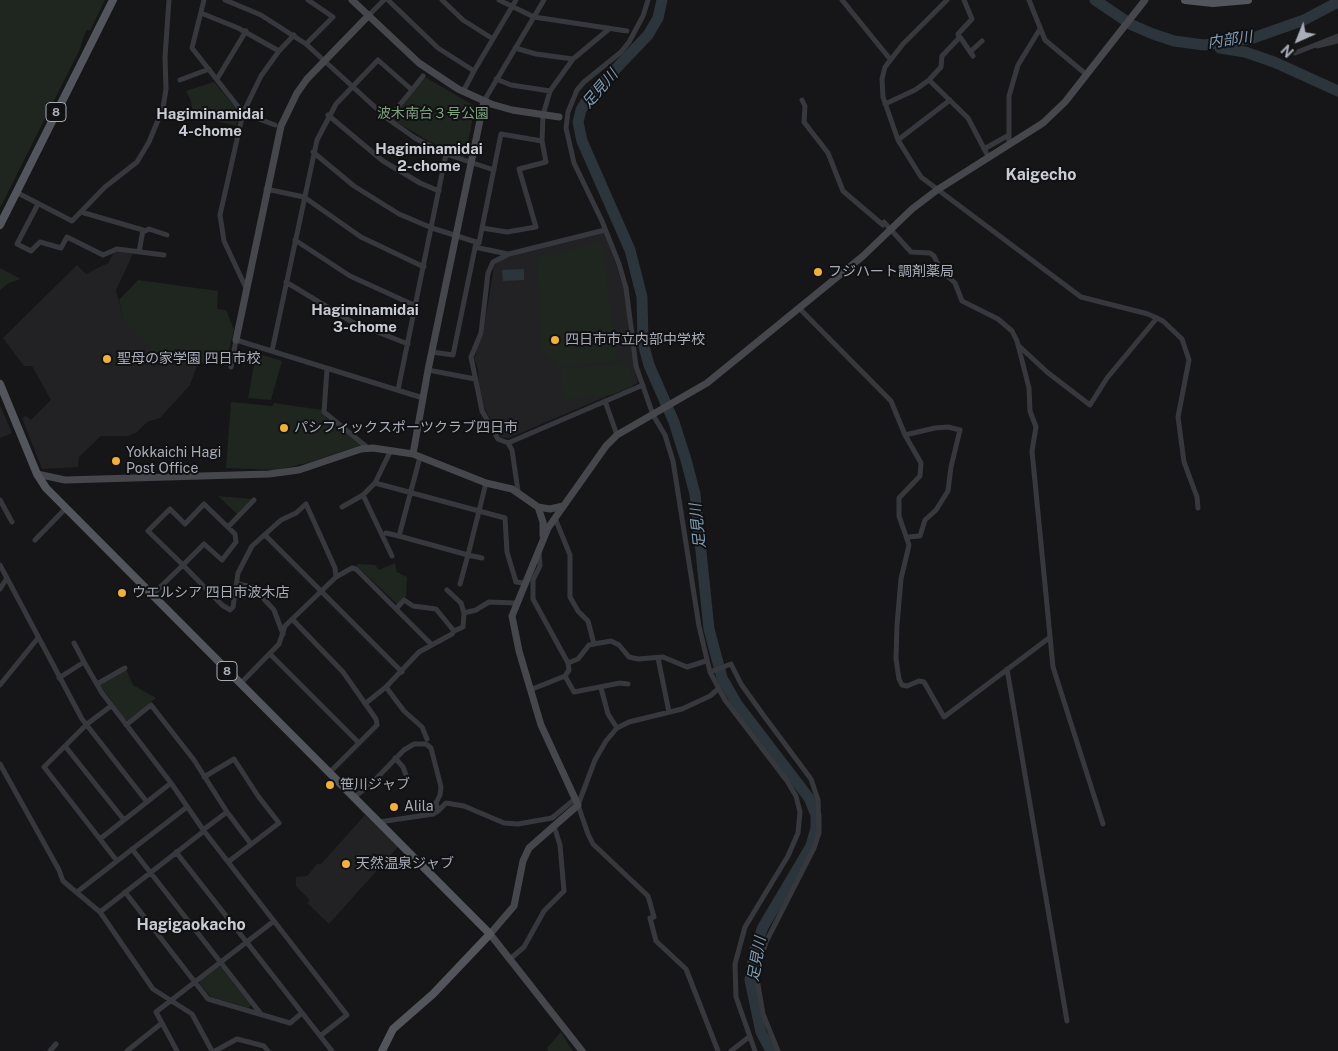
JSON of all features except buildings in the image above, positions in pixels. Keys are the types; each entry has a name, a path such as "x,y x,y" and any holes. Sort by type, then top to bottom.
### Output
{"main road":[{"name":"8","path":"0,225 113,0"},
{"path":"1185,0 1213,3 1248,0"},
{"name":"8","path":"0,384 38,474 46,488 490,934"},
{"path":"382,1051 393,1029 433,994 490,934"}],"street":[{"path":"16,192 72,221 105,187 136,162 157,125 166,89 165,57 169,0"},
{"path":"204,0 192,48 243,113 275,125"},
{"path":"225,0 261,15 294,35 325,59 388,119 415,138 446,154 471,164 494,170"},
{"path":"306,44 333,17 308,0"},
{"path":"352,0 428,70 453,87 484,102 512,110 559,117"},
{"path":"231,367 266,189 284,120 297,94 325,59 384,0"},
{"path":"388,0 438,48 474,71"},
{"path":"442,0 463,20 493,39"},
{"path":"499,0 512,8 534,17 627,31"},
{"path":"465,88 516,0"},
{"path":"399,536 411,492 428,370 484,102 544,0"},
{"path":"648,0 643,16 629,42 621,52 577,90 568,112 566,128 574,163 605,230 626,288 630,335 636,366 654,415 665,435 673,461 706,661 718,688 787,781 796,796 800,812 798,833 788,856 745,927 734,973 736,997 755,1051"},
{"path":"842,0 890,59"},
{"path":"947,0 890,59 882,79 886,104 898,140 917,173 1081,297 1148,314 1157,318 1177,334 1187,350 1188,367 1178,417 1184,462 1197,497 1198,508"},
{"path":"886,104 915,90 929,80 941,67 942,56 959,38 958,34 972,19 964,0"},
{"path":"1029,0 1040,29 1051,46 1089,72"},
{"path":"718,1051 686,969 656,941 650,918 654,917 648,896 593,844 588,834 577,801 541,725 530,690 512,616 516,603 555,518 606,446 617,435 674,404 707,383 863,256 892,228 938,190 1043,123 1089,72 1145,0"},
{"path":"201,13 246,32 279,51"},
{"path":"482,228 507,232 536,227 519,169 546,162 542,141 543,115 550,92 573,59 609,29"},
{"path":"1009,145 1009,96 1018,65 1040,29"},
{"path":"217,79 246,32"},
{"path":"247,289 224,241 220,224 243,113 261,76 279,51 294,35"},
{"path":"1314,47 1338,36"},
{"path":"959,38 972,54 982,41"},
{"path":"1295,53 1338,41"},
{"path":"515,48 536,54 573,59"},
{"path":"272,351 313,152 328,115 352,86 378,60 412,90"},
{"path":"180,80 209,69"},
{"path":"388,119 423,76"},
{"path":"496,80 511,85 550,92"},
{"path":"929,80 968,118 989,158"},
{"path":"802,100 805,106 804,122 828,153 843,191 892,228 911,252 930,253 934,256 941,270 955,284 961,299 998,319 1012,332 1019,346 1029,388 1030,411 1036,428 1032,451 1053,667 1103,824"},
{"path":"898,140 950,100"},
{"path":"328,115 383,161 420,183 439,191"},
{"path":"432,352 453,355 479,243 501,134 542,141"},
{"path":"984,149 1009,135"},
{"path":"313,152 370,198 399,214 478,245 509,254"},
{"path":"398,390 446,154"},
{"path":"266,189 304,197 361,237 424,267"},
{"path":"38,204 17,244 31,252 40,242 61,248 67,237 103,255 117,249 164,255"},
{"path":"81,212 143,232 149,229 167,235"},
{"path":"518,491 512,450 508,443 498,439 482,411 471,356 481,333 488,273 493,262 509,254 605,230"},
{"path":"139,252 143,232"},
{"path":"295,240 350,276 416,306"},
{"path":"286,282 352,322 408,344"},
{"path":"799,308 891,400 905,435 921,463 922,471 920,476 899,498 899,516 908,537 909,545 901,580 897,626 896,660 899,679 902,685 907,686 920,681 924,682 944,717 1050,638"},
{"path":"1019,346 1047,372 1090,404 1107,378 1157,318"},
{"path":"236,340 423,398"},
{"path":"327,368 324,412 368,448"},
{"path":"428,370 475,379"},
{"path":"508,443 643,385"},
{"path":"605,401 617,435"},
{"path":"905,435 935,428 948,427 960,430 950,467 948,491 936,510 925,520 920,536 908,537"},
{"path":"38,474 65,480 282,474 368,448 391,450 417,456 486,483 518,491 538,507 550,509 566,504"},
{"path":"342,507 363,495 375,483 391,450"},
{"path":"375,483 505,518 507,552 516,582 528,580"},
{"path":"460,584 486,483"},
{"path":"363,495 392,556"},
{"path":"0,500 12,522"},
{"path":"228,527 254,500"},
{"path":"152,595 183,565 204,544 222,560 236,542 235,534 204,504 185,524 170,509 148,531 183,565 222,605 230,610 233,606 238,584 238,573 252,546 281,520 296,513 306,504 335,568 336,577"},
{"path":"538,507 543,522 542,543"},
{"path":"35,540 65,509"},
{"path":"555,518 570,554 570,597 578,611 588,621 594,644"},
{"path":"386,533 482,558"},
{"path":"266,535 402,672"},
{"path":"0,565 59,678 87,724 147,802"},
{"path":"240,684 279,644 285,626 336,577 352,568 356,569 431,644"},
{"path":"0,589 7,578"},
{"path":"528,580 534,604 568,663 568,673 565,676 530,690"},
{"path":"238,584 253,587 274,610 283,634"},
{"path":"366,703 402,672 420,652 463,627 464,613 461,604 447,590"},
{"path":"396,609 404,600 413,606 436,609 454,631"},
{"path":"464,613 476,610 489,602 516,603"},
{"path":"292,619 343,672 376,719 377,725 329,773"},
{"path":"0,685 38,638"},
{"path":"568,663 578,659 589,646 611,641 619,645 629,657 638,659 668,658 687,667 706,661"},
{"path":"74,643 111,706 171,783 203,830 347,1015 320,1036"},
{"path":"270,654 359,743"},
{"path":"658,658 669,712"},
{"path":"59,678 84,662"},
{"path":"710,672 730,664 764,716 812,778 818,800 819,833 814,848 766,942 756,973 763,1014 778,1051"},
{"path":"97,684 126,668"},
{"path":"1007,670 1067,1021"},
{"path":"565,676 574,692 620,683 628,684"},
{"path":"386,687 404,711 422,727 427,739"},
{"path":"601,688 608,714 617,728"},
{"path":"582,1051 490,934 514,906 526,853 533,843 554,826 577,801 595,760 606,741 617,728 629,722 696,703 718,688"},
{"path":"126,725 151,705 251,844"},
{"path":"111,706 87,724 44,767 117,861"},
{"path":"354,797 369,786 395,758 414,744 426,744 432,748 441,787 436,803 438,811"},
{"path":"65,746 124,820"},
{"path":"395,758 403,767 406,775"},
{"path":"204,778 234,759 258,796 279,822 228,862"},
{"path":"0,764 59,870 63,881 100,912 153,989 192,1014 213,1051 237,1039 264,1046 268,1051"},
{"path":"100,839 171,783"},
{"path":"379,822 433,814 446,803 464,806 504,823 518,824 552,818 577,801"},
{"path":"77,892 187,807"},
{"path":"100,912 227,812"},
{"path":"510,959 524,947 544,911 564,891 560,845 554,826"},
{"path":"132,849 260,1014"},
{"path":"176,852 332,1051"},
{"path":"125,892 208,999 290,1023 302,1013"},
{"path":"177,1051 156,1012 274,921"},
{"path":"127,1051 162,1024"},
{"path":"731,1051 749,1037"},
{"path":"50,1051 56,1044"}],"shaded area":[{"name":"四日市市立内部中学校","path":"603,232 606,235 625,292 629,335 638,383 509,438 501,437 485,410 479,391 478,369 474,359 475,352 483,335 494,266 498,261 518,253"},
{"name":"聖母の家学園 四日市校","path":"118,251 133,254 116,290 123,318 187,352 198,363 190,385 160,418 147,422 136,433 128,436 101,436 79,457 78,467 42,469 22,418 26,416 31,420 51,400 32,366 24,366 3,338 77,265 86,274 108,263 113,254"},
{"path":"524,269 524,280 503,281 502,270"},
{"path":"0,405 12,433 0,438"},
{"path":"365,815 398,847 329,924 307,903 310,900 296,886 296,877 307,876 317,864 321,864"}],"green space":[{"path":"0,0 105,0 90,31 87,30 80,49 0,208"},
{"name":"波木南台３号公園","path":"425,77 475,108 463,158 444,150 393,120 393,117"},
{"path":"214,82 239,112 240,115 236,126 193,115 191,101 186,91"},
{"path":"596,241 602,247 618,361 560,367 542,351 537,258 567,252"},
{"path":"0,268 21,279 9,283 0,290"},
{"path":"138,280 218,291 217,309 226,310 234,330 225,365 198,363 187,352 157,355 123,318 119,300"},
{"path":"256,353 282,361 271,400 248,398"},
{"path":"628,363 633,386 612,395 563,399 561,369"},
{"name":"パシフィックスポーツクラブ四日市","path":"231,402 272,406 274,403 322,410 326,418 361,445 311,462 277,470 226,468"},
{"path":"218,496 252,499 237,514"},
{"path":"395,563 397,572 407,577 406,597 397,604 357,566 357,564 375,565 379,570"},
{"path":"126,669 133,685 156,698 128,720 125,720 100,685"},
{"path":"218,967 221,967 251,1005 249,1008 211,997 200,984 200,981"},
{"path":"561,1032 573,1051 548,1051 547,1048"}],"waterway":[{"name":"足見川","path":"662,0 658,18 648,35 589,97 581,110 578,122 582,141 630,250 642,297 643,343 649,365 674,422 695,494 709,629 722,678 737,704 809,798 816,815 816,828 811,846 763,927 755,949 750,980 761,1032 771,1051"},
{"name":"内部川","path":"1095,0 1132,25 1153,34 1174,41 1204,45 1253,38 1304,20 1338,2"},
{"path":"1220,48 1245,52 1274,62 1338,91"}],"place":[{"name":"フジハート調剤薬局","path":"818,272"},
{"name":"四日市市立内部中学校","path":"555,340"},
{"name":"聖母の家学園 四日市校","path":"107,359"},
{"name":"パシフィックスポーツクラブ四日市","path":"284,428"},
{"name":"Yokkaichi Hagi Post Office","path":"116,461"},
{"name":"ウエルシア 四日市波木店","path":"122,593"},
{"name":"笹川ジャブ","path":"330,785"},
{"name":"Alila","path":"394,807"},
{"name":"天然温泉ジャブ","path":"346,864"}],"district":[{"name":"Hagiminamidai 4-chome","path":"210,122"},
{"name":"Hagiminamidai 2-chome","path":"429,158"},
{"name":"Kaigecho","path":"1041,175"},
{"name":"Hagiminamidai 3-chome","path":"365,318"},
{"name":"Hagigaokacho","path":"191,925"}]}
